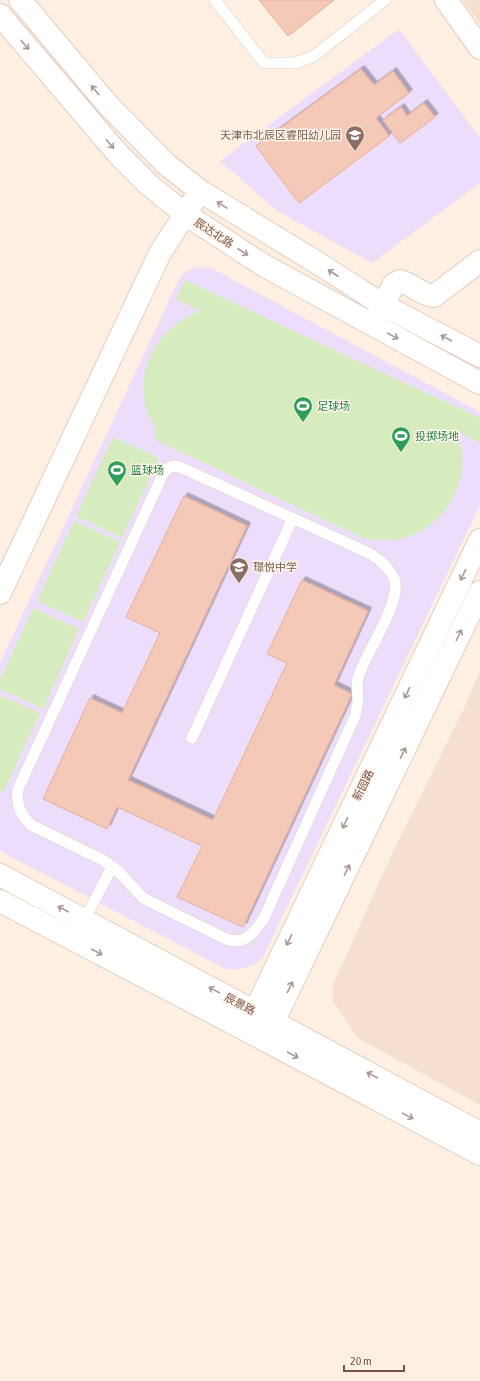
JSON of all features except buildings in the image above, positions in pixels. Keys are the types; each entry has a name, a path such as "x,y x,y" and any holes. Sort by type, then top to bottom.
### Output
{"street":[{"path":"20,0 109,106 166,164 200,191 383,305 480,356"},
{"path":"446,0 480,48"},
{"name":"辰达北路","path":"0,16 118,154 149,185 185,214 263,265 480,383"},
{"path":"0,593 160,253 200,191"},
{"path":"373,325 394,284 400,281 405,282 428,295 434,296 480,261"},
{"name":"新园路","path":"260,1026 480,540"},
{"name":"新园路","path":"260,1026 480,592"},
{"name":"辰景路","path":"0,875 84,920 260,1026 480,1154"},
{"name":"辰景路","path":"0,901 74,940 260,1026 480,1133"}],"lane":[{"path":"215,0 264,63 295,63 314,56 385,0"},
{"path":"174,466 180,467 294,518 371,554 382,561 389,569 394,579 395,591 392,605 358,678 358,703 356,714 263,920 255,930 247,937 238,941 226,939 143,898 112,866 82,849 31,825 24,817 20,809 17,798 18,788 164,472 168,468 174,466"},
{"path":"192,738 294,518"},
{"path":"74,940 112,866"}],"shaded area":[{"path":"462,0 480,0 480,24"},
{"name":"天津市北辰区睿阳幼儿园","path":"399,29 480,138 480,183 372,263 277,211 220,161"},
{"name":"璟悦中学","path":"200,267 211,268 480,412 480,505 263,957 255,964 241,969 226,969 0,851 0,663 177,283 184,273"},
{"path":"480,671 480,1105 358,1038 333,1001 333,985 393,852 466,704"}],"green space":[{"path":"185,280 480,418 480,443 455,430 461,448 462,464 460,479 456,493 439,517 415,534 400,539 382,540 363,538 155,440 156,430 149,416 145,403 145,373 149,359 155,347 164,336 174,326 200,311 176,299"},
{"name":"篮球场","path":"113,437 159,458 122,538 76,516"},
{"path":"74,521 120,542 83,622 37,601"},
{"path":"33,608 79,629 43,709 0,689 0,680"},
{"path":"0,695 40,713 3,793 0,791"}],"place":[{"name":"天津市北辰区睿阳幼儿园","path":"355,152"},
{"name":"足球场","path":"303,423"},
{"name":"投掷场地","path":"401,453"},
{"name":"篮球场","path":"117,487"},
{"name":"璟悦中学","path":"239,584"}]}
